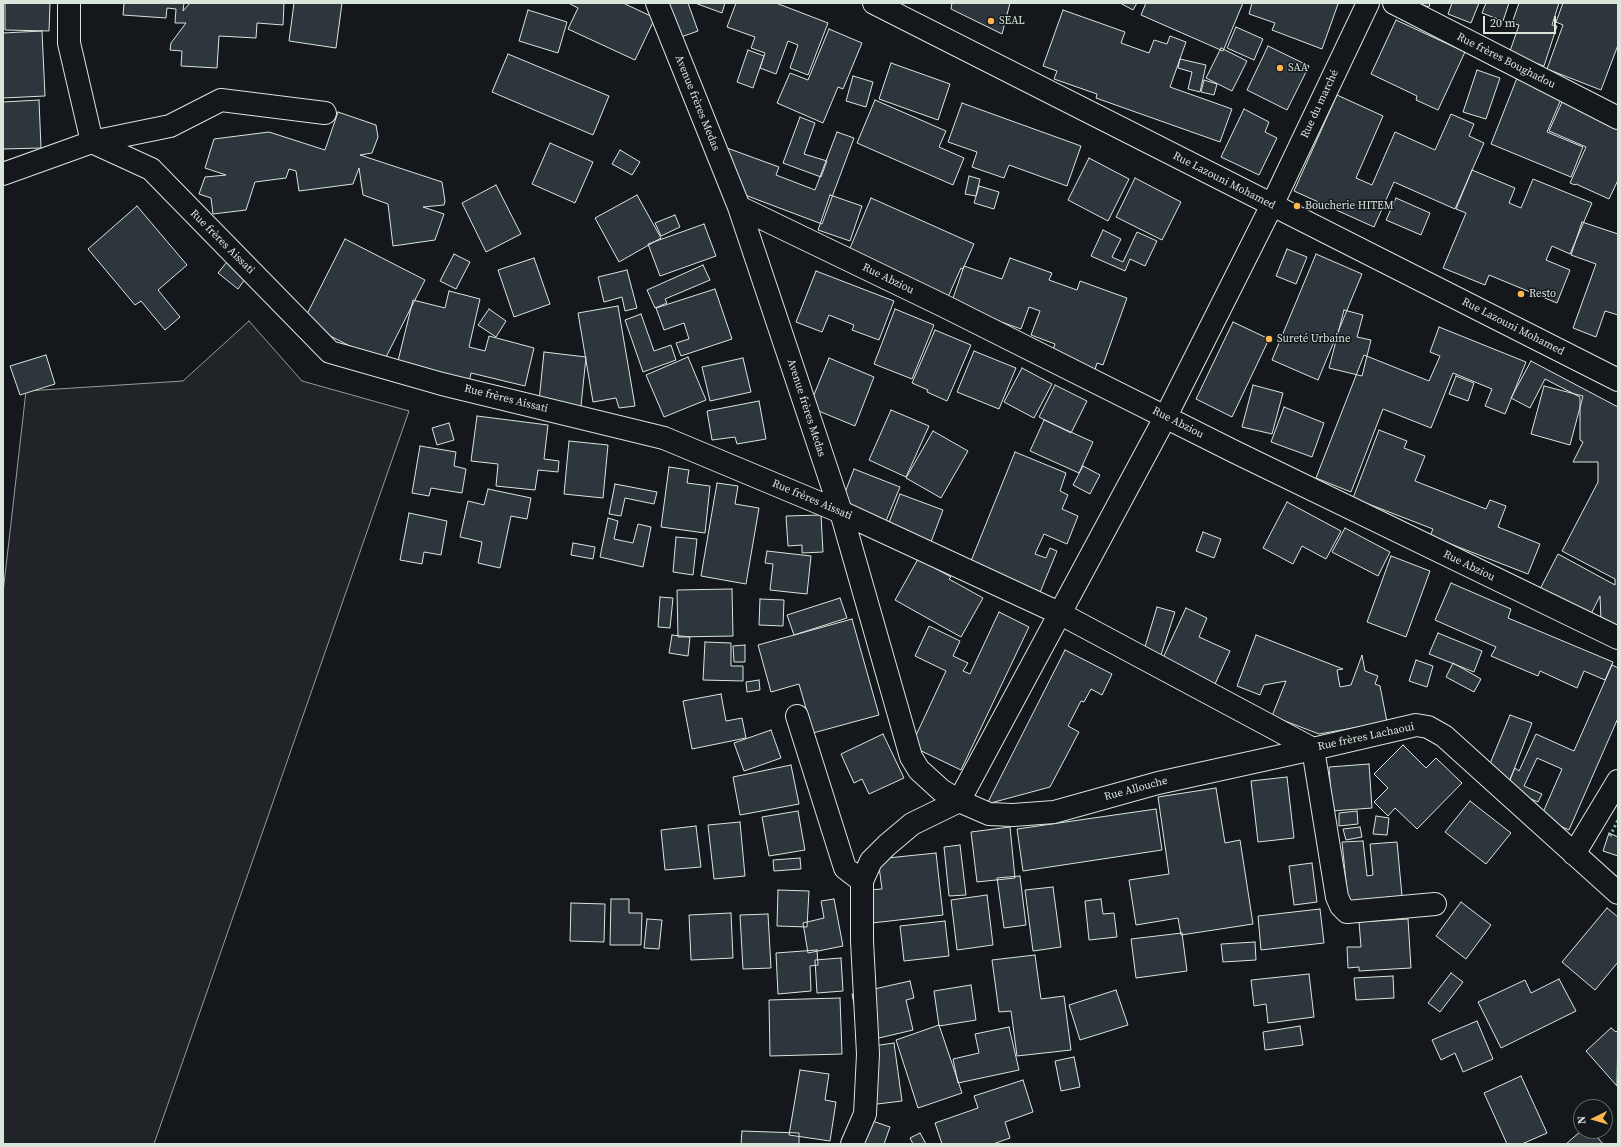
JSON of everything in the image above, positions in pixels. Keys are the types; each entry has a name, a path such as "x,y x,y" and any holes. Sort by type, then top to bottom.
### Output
{"street":[{"path":"69,3 69,43 92,142"},
{"name":"Avenue frères Medas","path":"658,3 739,207 841,512 911,757 919,770 930,781 941,790 960,801"},
{"name":"Rue Lazouni Mohamed","path":"874,3 1618,380"},
{"name":"Rue du marché","path":"960,801 1166,416 1272,205 1368,3"},
{"name":"Rue frères Boughadou","path":"1394,3 1618,118"},
{"path":"3,174 92,142 170,126 221,100 325,113"},
{"name":"Rue frères Aissati","path":"92,142 150,169 330,352 442,384 664,438 841,512 1061,614"},
{"name":"Rue Abziou","path":"739,207 949,308 1235,452 1618,638"},
{"name":"Rue frères Lachaoui","path":"1061,614 1313,749 1416,725 1428,727 1444,736 1618,893"},
{"path":"796,716 845,868 862,881"},
{"path":"1313,749 1337,897 1341,906 1347,912 1435,904"},
{"name":"Rue Allouche","path":"960,801 989,814 1013,816 1054,812 1158,783 1313,749"},
{"path":"1574,854 1618,781"},
{"path":"852,1144 865,1114 868,1054 862,941 862,881 871,861 912,824 960,801"}],"shaded area":[{"path":"249,321 302,381 409,411 154,1144 3,1144 3,593 26,391 183,381"}],"building":[{"path":"5,3 50,3 49,31 5,30"},
{"path":"124,3 184,3 183,11 190,3 284,3 283,25 257,23 256,38 219,36 217,68 181,66 182,51 170,50 171,43 186,23 175,23 176,9 167,8 166,18 123,15"},
{"path":"294,3 342,3 336,48 289,41"},
{"path":"623,3 655,18 635,60 568,29 578,8 570,4"},
{"path":"666,3 688,3 698,31 678,38"},
{"path":"695,3 725,3 722,13"},
{"path":"736,3 776,3 828,23 808,75 790,68 798,45 788,41 776,74 760,68 765,53 751,48 755,37 727,27"},
{"name":"SEAL","path":"952,3 1010,3 1002,34 951,9"},
{"path":"1120,3 1137,3 1133,10"},
{"path":"1146,3 1243,3 1223,51 1141,15"},
{"path":"1252,3 1338,4 1322,49 1272,30 1275,23 1249,14"},
{"path":"1417,3 1430,3 1429,7"},
{"path":"1452,3 1479,3 1471,23 1448,14"},
{"path":"1486,3 1509,3 1503,21 1482,13"},
{"path":"1519,3 1559,3 1552,25 1557,26 1544,66 1509,54 1519,25 1512,23"},
{"path":"1563,3 1618,3 1618,45 1601,90 1547,69 1563,25 1556,22"},
{"path":"528,10 567,22 558,53 519,41"},
{"path":"1063,10 1125,32 1121,43 1149,53 1154,40 1167,44 1170,36 1186,42 1170,87 1232,109 1220,142 1096,98 1097,94 1054,79 1057,71 1043,66"},
{"path":"1396,20 1465,52 1438,110 1416,100 1417,96 1371,74"},
{"path":"1236,27 1263,39 1254,60 1227,48"},
{"path":"829,29 862,43 843,89 838,87 823,123 777,103 790,73 808,80"},
{"path":"42,31 45,96 3,98 3,33"},
{"path":"1268,46 1309,66 1287,110 1247,90"},
{"path":"1221,48 1247,61 1232,91 1206,78"},
{"path":"748,50 764,56 753,88 737,82"},
{"path":"508,54 609,96 593,135 492,92"},
{"path":"1180,59 1206,65 1200,92 1188,89 1192,72 1178,68"},
{"path":"891,63 950,84 938,120 879,99"},
{"path":"1477,70 1500,78 1486,119 1463,112"},
{"path":"853,76 873,82 866,107 846,101"},
{"path":"1517,78 1562,97 1547,132 1583,147 1571,177 1491,144"},
{"path":"1204,80 1217,84 1214,95 1201,92"},
{"path":"1337,95 1383,116 1356,178 1372,185 1395,132 1435,150 1451,114 1474,124 1469,136 1484,143 1455,209 1394,182 1374,227 1294,191"},
{"path":"39,100 41,148 3,149 3,102"},
{"path":"875,100 946,131 939,147 964,158 953,185 857,143"},
{"path":"1563,100 1618,125 1618,180 1609,199 1576,184 1570,183 1586,147 1549,131"},
{"path":"962,103 1081,146 1067,186 1009,165 1004,178 972,167 977,152 948,142"},
{"path":"1244,109 1269,122 1265,132 1277,138 1259,175 1221,157"},
{"path":"338,112 376,125 378,137 372,153 360,155 442,182 445,201 444,205 423,207 444,214 435,240 393,246 388,204 363,195 359,168 353,184 299,191 296,171 289,169 286,178 255,182 246,210 213,214 211,198 199,194 205,177 226,175 205,168 214,139 269,132 325,150"},
{"path":"800,117 815,123 804,154 827,161 821,177 783,163"},
{"path":"837,132 854,138 822,224 729,189 727,148 779,167 776,175 815,190"},
{"path":"550,143 593,162 575,203 532,184"},
{"path":"620,150 640,162 632,175 612,164"},
{"path":"1089,158 1129,179 1108,221 1068,200"},
{"path":"1472,170 1515,188 1509,203 1521,208 1533,179 1592,203 1570,254 1552,246 1546,260 1570,270 1557,303 1489,275 1485,285 1443,268 1466,213 1456,209"},
{"path":"969,176 980,179 976,196 965,194"},
{"path":"1135,178 1181,202 1162,240 1116,217"},
{"path":"496,185 521,234 486,252 462,203"},
{"path":"979,186 999,192 994,209 974,203"},
{"path":"637,195 661,238 619,262 595,218"},
{"path":"830,195 862,206 850,241 818,230"},
{"path":"871,198 974,244 948,297 848,253"},
{"path":"1396,198 1430,213 1421,235 1386,220"},
{"path":"137,206 187,265 158,290 180,317 165,330 141,301 135,305 88,249"},
{"path":"675,215 680,227 661,236 655,223"},
{"path":"1582,222 1618,234 1618,315 1605,311 1596,337 1573,328 1596,264 1571,255"},
{"path":"704,224 716,256 660,276 648,244"},
{"path":"1103,230 1121,239 1112,257 1123,262 1137,232 1157,241 1145,266 1130,259 1125,271 1091,256"},
{"path":"345,239 425,280 383,363 303,322"},
{"path":"1287,249 1307,257 1296,284 1276,276"},
{"path":"454,254 470,262 456,289 440,281"},
{"path":"1316,254 1362,274 1318,380 1272,360"},
{"path":"231,257 250,272 238,289 218,273"},
{"path":"534,258 550,304 514,317 498,270"},
{"path":"1010,258 1052,273 1049,280 1077,290 1080,281 1127,298 1103,365 1097,363 1093,376 1049,360 1055,344 1031,335 1040,311 1029,307 1021,329 951,304 964,266 1002,279"},
{"path":"703,265 710,280 665,299 667,303 655,308 647,290"},
{"path":"627,270 637,308 625,311 622,297 604,302 598,277"},
{"path":"816,271 894,301 879,340 852,330 854,325 829,315 822,332 796,322"},
{"path":"715,289 732,339 681,356 676,343 689,339 684,323 664,330 656,308"},
{"path":"449,291 480,299 469,347 485,351 489,336 534,348 525,386 471,373 469,383 397,365 413,300 445,308"},
{"path":"618,306 635,406 619,408 616,398 593,402 578,313"},
{"path":"489,309 506,321 496,337 478,325"},
{"path":"895,309 934,325 912,379 874,364"},
{"path":"1344,310 1363,315 1357,337 1371,340 1362,376 1329,368"},
{"path":"641,314 654,351 671,345 676,360 643,372 625,320"},
{"path":"1233,322 1269,339 1232,417 1196,399"},
{"path":"1439,327 1526,362 1505,414 1485,406 1492,389 1453,373 1431,428 1383,409 1351,492 1316,478 1364,355 1429,381 1440,356 1430,352"},
{"path":"935,330 971,345 947,401 912,383"},
{"path":"974,351 1016,368 999,409 957,392"},
{"path":"544,352 586,357 581,406 539,401"},
{"path":"46,355 55,384 20,395 10,366"},
{"path":"688,357 706,400 664,417 646,375"},
{"path":"743,358 751,392 710,401 702,367"},
{"path":"829,358 874,377 855,426 809,407"},
{"path":"1531,361 1618,407 1618,630 1601,620 1600,596 1589,618 1539,591 1558,554 1615,585 1615,579 1562,551 1598,482 1598,462 1573,462 1583,442 1580,440 1580,397 1545,379 1530,408 1511,398"},
{"path":"1022,368 1052,384 1034,418 1004,402"},
{"path":"1456,376 1474,383 1468,401 1449,394"},
{"path":"1055,385 1087,401 1071,433 1039,417"},
{"path":"1253,385 1283,393 1272,434 1242,427"},
{"path":"1544,386 1583,396 1570,445 1531,434"},
{"path":"759,401 766,439 737,444 735,437 712,440 707,411"},
{"path":"1284,407 1324,423 1312,457 1271,442"},
{"path":"891,410 929,426 906,477 869,460"},
{"path":"477,416 548,425 544,459 559,461 558,472 538,470 535,490 496,486 498,464 471,461"},
{"path":"1044,420 1093,442 1079,473 1030,451"},
{"path":"449,423 454,440 437,445 432,428"},
{"path":"1379,430 1407,441 1404,448 1425,456 1415,481 1486,509 1490,500 1506,506 1498,527 1540,544 1528,574 1430,536 1433,529 1353,498"},
{"path":"933,431 968,451 941,498 906,478"},
{"path":"569,441 608,445 603,498 564,494"},
{"path":"420,446 456,452 454,466 466,469 462,493 431,488 429,496 412,493"},
{"path":"1015,452 1066,473 1060,491 1068,495 1062,509 1078,516 1067,544 1044,534 1035,554 1046,558 1050,548 1057,551 1039,595 969,566"},
{"path":"1083,466 1100,475 1090,494 1073,485"},
{"path":"669,467 689,470 687,483 710,486 705,533 661,527"},
{"path":"854,469 900,487 886,521 841,503"},
{"path":"717,483 738,486 735,504 759,508 746,584 701,576"},
{"path":"615,484 657,492 654,504 625,498 621,516 609,514"},
{"path":"488,489 531,498 527,519 511,516 500,568 478,563 482,542 460,537 468,501 484,505"},
{"path":"900,494 943,510 931,542 888,525"},
{"path":"1287,502 1341,531 1326,559 1302,546 1293,564 1263,548"},
{"path":"409,513 447,521 441,555 424,552 422,564 400,560"},
{"path":"821,515 823,552 802,553 802,545 788,546 786,516"},
{"path":"608,518 618,521 614,539 633,543 638,524 651,527 643,567 600,557"},
{"path":"1345,528 1390,552 1378,576 1332,552"},
{"path":"1203,532 1221,539 1214,558 1196,551"},
{"path":"676,537 697,539 693,575 673,572"},
{"path":"573,543 595,547 593,559 571,555"},
{"path":"767,551 811,556 807,594 770,590 773,564 765,563"},
{"path":"1391,556 1430,571 1406,637 1367,622"},
{"path":"918,559 951,577 949,579 983,598 961,637 895,600"},
{"path":"1451,583 1511,609 1508,618 1613,662 1605,680 1584,671 1577,688 1540,671 1538,676 1491,656 1496,647 1435,620"},
{"path":"732,589 733,636 678,637 677,590"},
{"path":"660,597 673,598 670,628 658,627"},
{"path":"840,598 847,618 794,635 787,615"},
{"path":"760,599 784,600 783,626 759,625"},
{"path":"1157,607 1175,612 1161,655 1144,650"},
{"path":"1186,608 1207,618 1199,637 1230,651 1215,684 1162,660"},
{"path":"999,612 1029,627 961,770 911,746 946,671 915,656 929,626 960,641 953,656 968,663 963,671 970,674"},
{"path":"852,619 879,715 813,733 799,684 771,692 758,645"},
{"path":"1438,633 1482,651 1474,672 1429,654"},
{"path":"672,635 690,637 688,656 669,653"},
{"path":"1256,635 1343,669 1337,670 1340,687 1351,685 1362,655 1365,671 1378,676 1375,684 1380,686 1387,722 1319,734 1272,716 1286,681 1264,685 1260,695 1237,686"},
{"path":"705,642 731,643 731,666 743,666 743,681 703,680"},
{"path":"745,645 745,662 734,662 733,646"},
{"path":"1065,650 1112,674 1102,695 1091,689 1084,702 1081,701 1068,726 1079,732 1050,787 987,804"},
{"path":"1416,660 1433,666 1427,687 1409,681"},
{"path":"1453,663 1481,679 1474,692 1446,677"},
{"path":"1612,665 1618,668 1618,718 1569,830 1541,817 1562,769 1537,758 1524,786 1542,794 1538,802 1506,788 1515,768 1519,771 1536,734 1574,751"},
{"path":"759,680 760,690 747,692 746,682"},
{"path":"721,694 726,721 742,718 746,738 692,749 683,701"},
{"path":"1510,715 1532,723 1510,780 1487,771"},
{"path":"771,730 781,758 744,771 734,743"},
{"path":"883,734 904,778 869,794 862,779 854,783 841,754"},
{"path":"1403,745 1426,768 1436,758 1462,783 1417,829 1395,808 1388,816 1374,802 1388,788 1374,774"},
{"path":"1369,764 1372,808 1332,811 1329,767"},
{"path":"791,765 799,804 740,815 733,777"},
{"path":"1287,777 1294,838 1258,842 1251,781"},
{"path":"1216,788 1225,843 1240,840 1253,924 1181,935 1178,918 1136,925 1129,880 1169,874 1158,797"},
{"path":"1470,801 1511,833 1486,864 1445,832"},
{"path":"1156,809 1162,850 1023,871 1017,829"},
{"path":"798,811 805,850 769,856 762,817"},
{"path":"1357,811 1358,824 1339,826 1339,813"},
{"path":"1376,816 1389,818 1387,835 1373,834"},
{"path":"740,822 745,876 714,879 708,825"},
{"path":"696,826 701,867 665,870 661,830"},
{"path":"1010,827 1015,878 977,882 971,832"},
{"path":"1360,827 1362,837 1346,840 1343,829"},
{"path":"1609,833 1618,837 1618,856 1603,851"},
{"path":"1363,841 1367,876 1373,875 1370,844 1397,842 1402,896 1348,901 1342,842"},
{"path":"960,845 966,895 949,896 944,847"},
{"path":"936,853 943,915 872,923 868,890 882,889 878,859"},
{"path":"800,858 801,869 774,871 773,860"},
{"path":"1312,863 1317,902 1294,905 1289,866"},
{"path":"1020,876 1026,925 1004,928 997,878"},
{"path":"1053,887 1061,947 1033,951 1025,890"},
{"path":"778,890 809,891 807,927 777,926"},
{"path":"987,895 993,945 957,950 951,900"},
{"path":"611,899 629,899 629,913 642,913 641,945 610,945"},
{"path":"834,899 843,946 808,953 803,923 824,918 821,901"},
{"path":"1101,899 1103,914 1114,913 1117,937 1089,940 1085,901"},
{"path":"1461,902 1491,925 1466,959 1436,936"},
{"path":"571,903 605,904 604,942 570,941"},
{"path":"1607,908 1618,917 1618,962 1595,990 1562,962"},
{"path":"1320,909 1324,943 1261,950 1258,916"},
{"path":"731,913 733,958 691,960 689,915"},
{"path":"768,914 771,968 743,969 740,915"},
{"path":"647,919 662,920 659,949 644,948"},
{"path":"1408,919 1411,968 1359,971 1359,967 1348,968 1347,947 1361,947 1359,922"},
{"path":"945,921 949,956 904,961 900,926"},
{"path":"1182,933 1187,971 1136,978 1131,939"},
{"path":"1255,942 1256,960 1223,962 1221,944"},
{"path":"817,950 818,965 810,966 811,991 778,994 776,953"},
{"path":"1035,955 1041,999 1064,996 1071,1050 1017,1056 1011,1011 999,1012 992,960"},
{"path":"841,958 843,991 817,993 815,960"},
{"path":"1451,973 1463,982 1440,1012 1428,1003"},
{"path":"1309,974 1314,1017 1268,1023 1266,1004 1254,1006 1251,980"},
{"path":"1393,976 1394,998 1356,1000 1354,978"},
{"path":"1559,979 1576,1011 1501,1048 1478,1002 1525,980 1531,993"},
{"path":"910,981 914,998 906,1000 913,1030 862,1042 852,994"},
{"path":"971,985 976,1020 939,1026 934,991"},
{"path":"1116,990 1128,1025 1080,1040 1069,1005"},
{"path":"840,998 842,1054 770,1056 769,1000"},
{"path":"1477,1021 1493,1059 1463,1072 1455,1053 1441,1060 1432,1040"},
{"path":"939,1025 962,1093 918,1108 896,1040"},
{"path":"1300,1026 1303,1045 1265,1050 1263,1032"},
{"path":"1009,1027 1019,1070 958,1083 953,1059 979,1053 975,1034"},
{"path":"1611,1028 1616,1032 1618,1030 1617,1086 1586,1051"},
{"path":"894,1043 902,1101 861,1106 866,1047"},
{"path":"1074,1057 1080,1087 1061,1091 1055,1061"},
{"path":"800,1070 829,1074 825,1100 836,1102 830,1141 789,1135"},
{"path":"1521,1076 1547,1133 1522,1144 1507,1144 1484,1093"},
{"path":"1023,1080 1033,1112 1005,1122 1010,1138 993,1144 942,1144 935,1123 978,1108 974,1096"},
{"path":"855,1115 890,1127 884,1144 844,1144"},
{"path":"742,1131 799,1133 799,1144 741,1144"},
{"path":"920,1133 926,1144 913,1144 910,1138"},
{"path":"1573,1138 1599,1139 1603,1144 1566,1144"}],"hedge":[{"path":"1610,836 1618,820"}],"place":[{"name":"SEAL","path":"991,21"},
{"name":"SAA","path":"1280,68"},
{"name":"Boucherie HITEM","path":"1297,206"},
{"name":"Resto","path":"1521,294"},
{"name":"Sureté Urbaine","path":"1269,339"}]}
